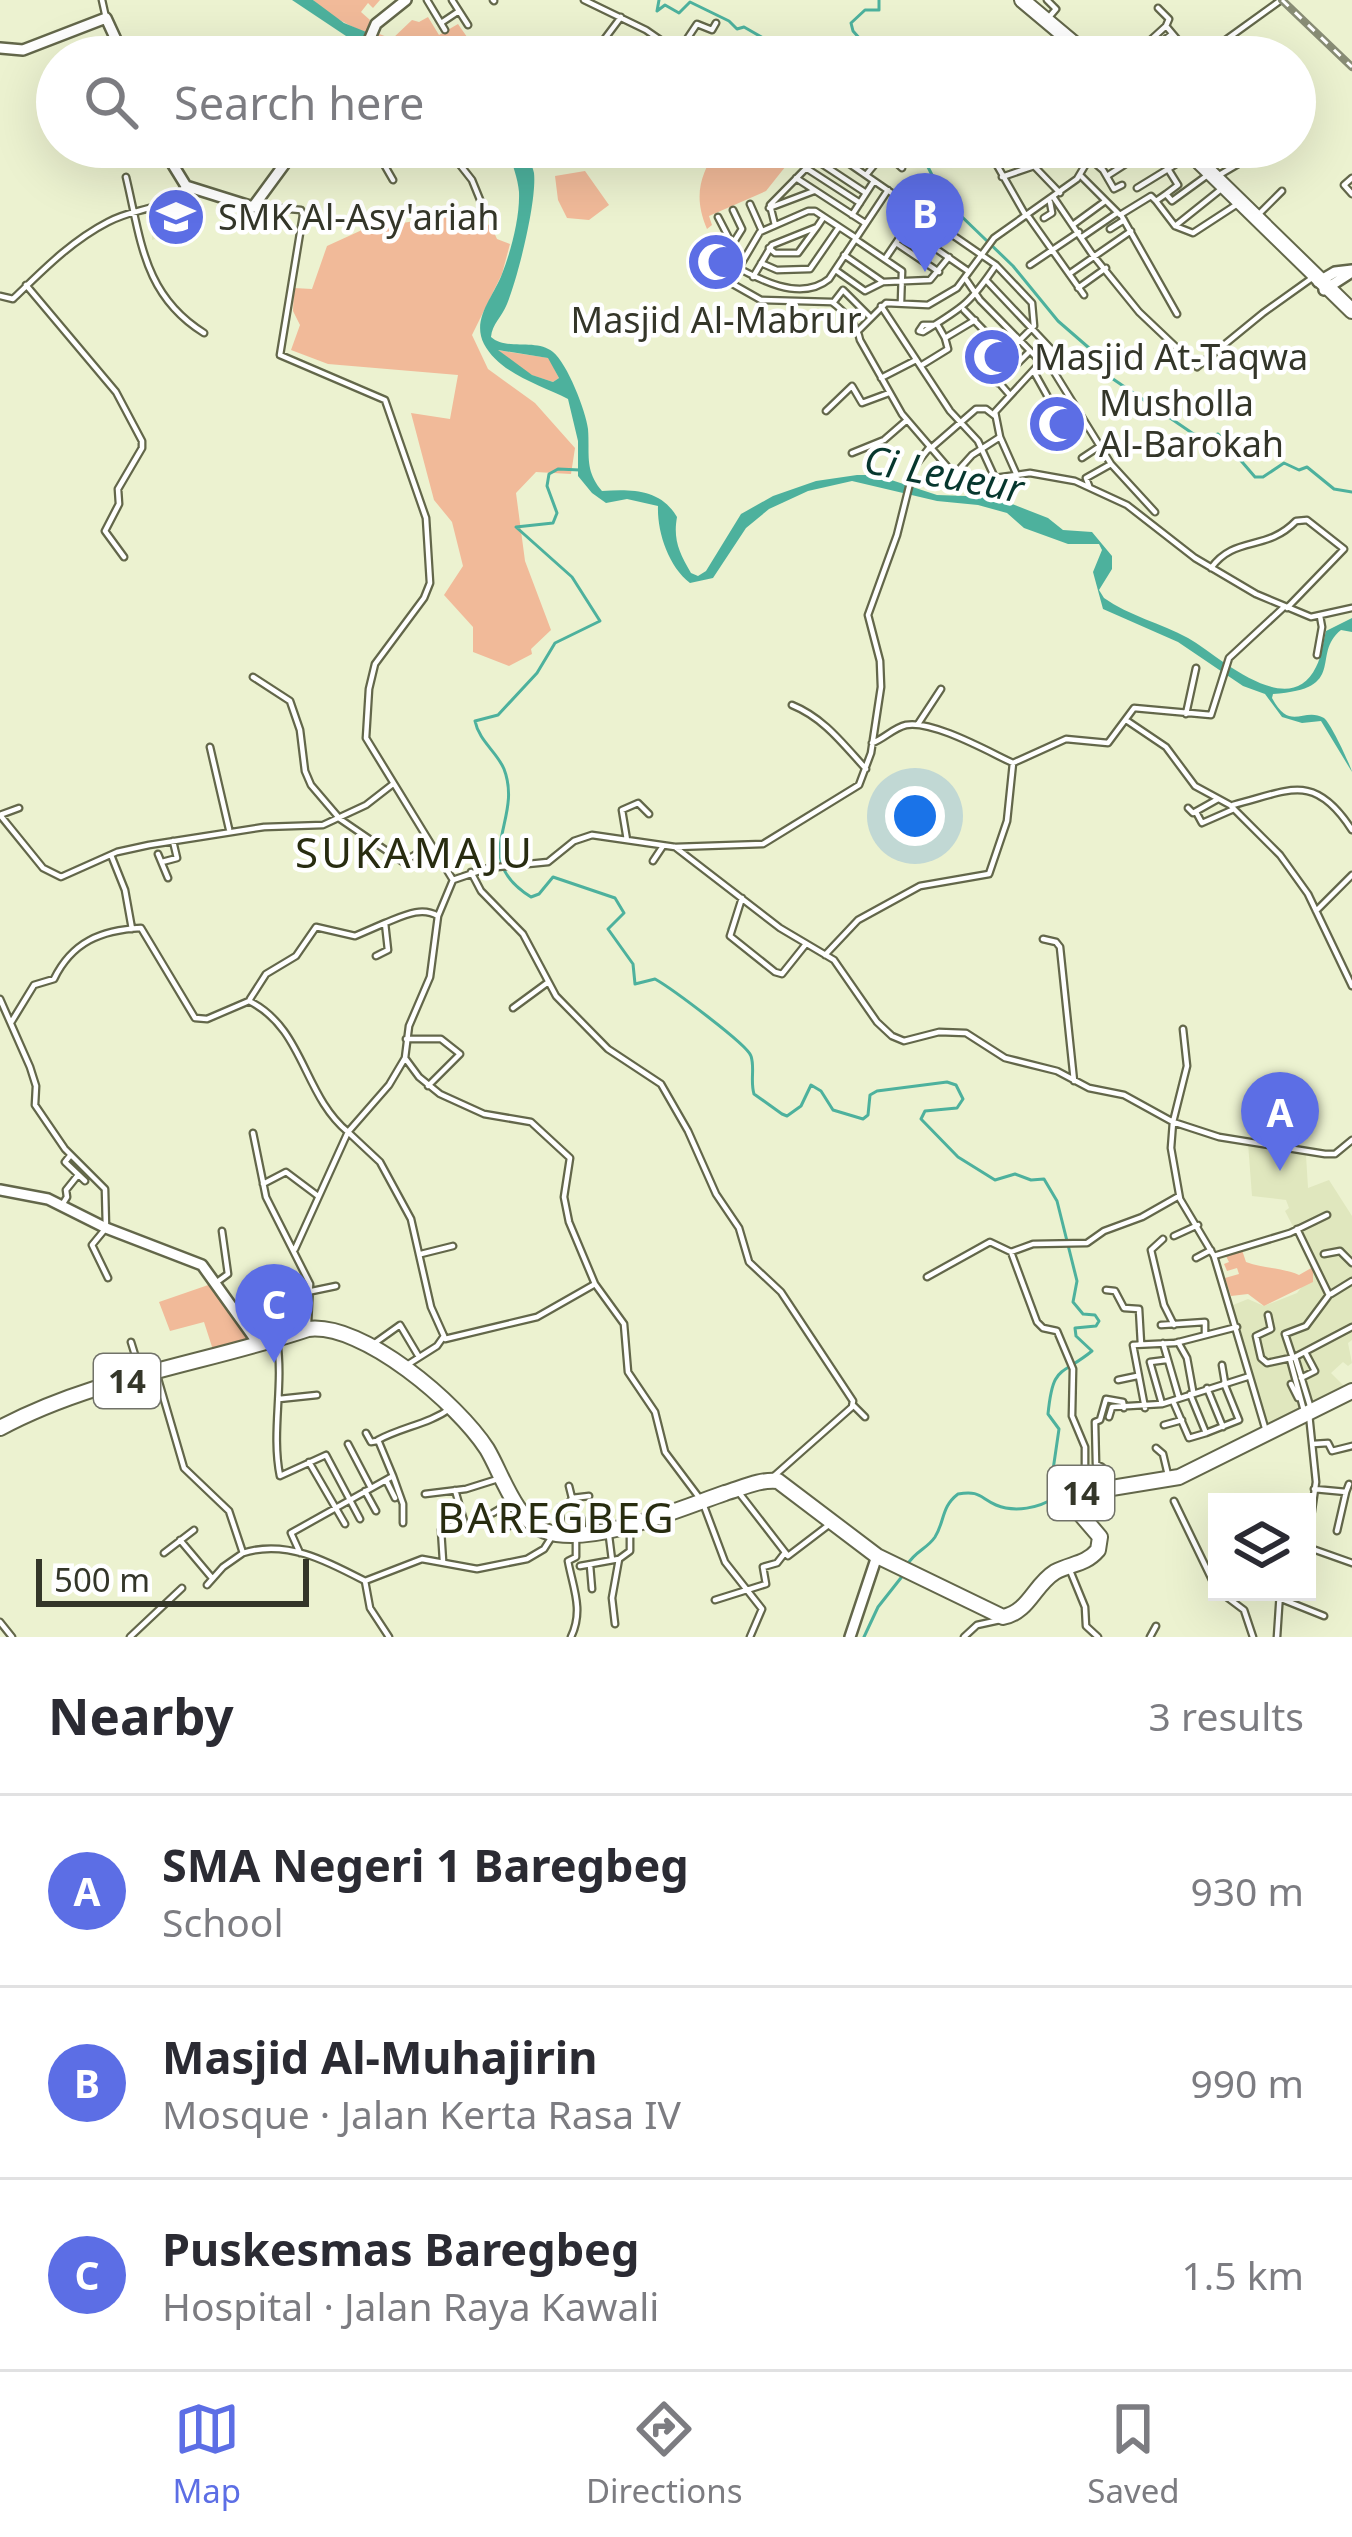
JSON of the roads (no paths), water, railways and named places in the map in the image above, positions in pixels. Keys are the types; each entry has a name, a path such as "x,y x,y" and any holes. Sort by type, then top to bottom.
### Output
{"highway":[{"path":"1039,6 1058,36"},
{"path":"1204,168 1297,260 1330,278 1348,309"},
{"path":"308,1329 330,1328 370,1346 451,1408 485,1447 534,1525 608,1530 769,1480 785,1484 877,1556 998,1616 1016,1613"},
{"name":"14","path":"0,1428 34,1411 149,1374 308,1329"},
{"name":"14","path":"1016,1613 1054,1574 1086,1562 1101,1544 1076,1509 1076,1498 1085,1491 1169,1481 1352,1391"}],"street":[{"path":"102,0 114,36"},
{"path":"371,36 405,0"},
{"path":"428,0 443,27 459,11"},
{"path":"452,0 468,26"},
{"path":"584,0 649,36"},
{"path":"1265,0 1270,8"},
{"path":"1231,36 1279,1"},
{"path":"1155,36 1168,19 1158,8"},
{"path":"59,36 106,18"},
{"path":"605,36 619,20"},
{"path":"692,36 698,24 712,30 716,22"},
{"path":"1166,26 1170,36"},
{"path":"0,48 23,50 36,45"},
{"path":"175,168 186,186 253,207 301,210 280,355 373,392 388,403 426,518 431,553 428,591 380,654 369,689 367,742 453,880"},
{"path":"253,207 282,168"},
{"path":"386,168 393,180"},
{"path":"463,168 483,207"},
{"path":"769,208 805,168"},
{"path":"808,168 860,203"},
{"path":"828,168 866,193"},
{"path":"856,168 997,265 1032,303 1036,322 988,371 1009,394"},
{"path":"866,175 871,168"},
{"path":"998,168 1081,292 1106,268"},
{"path":"1002,178 1029,168"},
{"path":"1035,168 1139,312 1197,368 1330,278"},
{"path":"1083,168 1055,198 1008,224 958,288 928,305 881,305 869,316 860,340 889,393 953,476 967,481 1016,473 1055,476 1089,486 1144,517 1211,568 1286,607 1308,616 1352,608"},
{"path":"1099,168 1114,189 1121,185"},
{"path":"1107,176 1119,168"},
{"path":"1166,194 1172,201 1232,168"},
{"path":"1148,197 1139,187 1168,169 1178,185 1156,201"},
{"path":"1080,175 1120,216 1177,314"},
{"path":"126,177 139,244 163,294 183,318 204,333"},
{"path":"796,178 865,223"},
{"path":"1352,178 1344,184 1352,194"},
{"path":"1175,226 1216,180"},
{"path":"852,215 874,181"},
{"path":"0,296 13,299 87,234 118,218 163,205 186,186"},
{"path":"724,259 769,285 824,284 888,190"},
{"path":"1255,218 1282,190"},
{"path":"769,208 815,191"},
{"path":"1030,266 1148,197 1152,196 1175,226 1192,233 1239,202"},
{"path":"1044,218 1052,212 1055,198"},
{"path":"1075,224 1106,201"},
{"path":"750,204 762,230"},
{"path":"769,208 775,225"},
{"path":"733,209 742,230 715,274 761,300 832,303 860,330"},
{"path":"730,283 762,230 812,211 902,271 901,302"},
{"path":"885,259 917,212"},
{"path":"1110,229 1120,216"},
{"path":"718,217 732,245"},
{"path":"769,248 799,253 824,217"},
{"path":"753,277 769,248 817,226"},
{"path":"809,286 810,269 839,227"},
{"path":"906,228 950,257 977,296 1044,361 1085,417 1111,464 1155,512"},
{"path":"1069,274 1130,232"},
{"path":"896,243 938,272"},
{"path":"844,255 883,282"},
{"path":"834,271 863,290 883,282 921,282 950,257"},
{"path":"761,262 777,269 810,269"},
{"path":"881,378 948,349 935,325 964,309 997,265"},
{"path":"986,280 1052,350 994,416"},
{"path":"26,285 116,392 142,441 118,489 119,505 105,531 124,557"},
{"path":"800,286 800,303"},
{"path":"832,303 843,290 869,316"},
{"path":"881,305 959,423 982,448 995,478"},
{"path":"964,309 1006,353"},
{"path":"945,338 975,320"},
{"path":"998,382 1030,351"},
{"path":"1033,371 1063,424 1077,412"},
{"path":"826,411 851,386 862,403 889,393"},
{"path":"295,1249 348,1132 389,1085 405,1058 414,1009 430,977 438,916 453,880 471,872 552,860 586,836 675,847 764,844 842,799 859,785 871,753 881,673 868,615 917,461 981,407 994,416 1016,473"},
{"path":"852,453 884,440 907,420"},
{"path":"953,476 1000,437"},
{"path":"1082,458 1100,446"},
{"path":"1089,486 1086,478 1111,464"},
{"path":"1013,763 1066,739 1108,743 1136,707 1212,714 1228,661 1344,548 1307,520 1296,521 1278,539 1225,552 1211,568"},
{"path":"1317,656 1320,616"},
{"path":"1186,714 1196,668"},
{"path":"254,677 290,701 301,734 306,777 340,819 403,862 431,845"},
{"path":"917,725 941,689"},
{"path":"792,705 834,733 866,769"},
{"path":"1126,720 1166,747 1195,786 1233,807 1280,855 1316,911 1352,986"},
{"path":"872,743 902,726 917,725 976,742 1013,763"},
{"path":"210,747 229,832"},
{"path":"825,955 858,920 926,883 989,874 1007,821 1013,763"},
{"path":"19,808 0,815 55,877 111,855 172,841 322,825 366,805 393,784"},
{"path":"1188,808 1202,823 1233,807 1305,788 1339,813 1352,830"},
{"path":"1196,812 1220,799"},
{"path":"627,840 622,810 640,804 649,814"},
{"path":"162,862 177,858 172,841"},
{"path":"652,861 663,845"},
{"path":"675,847 768,919 825,955 892,1036 915,1040 938,1033 966,1034 1005,1058 1057,1070 1074,1081 1124,1095 1173,1122 1219,1137 1324,1154 1336,1153 1352,1140"},
{"path":"158,854 168,878"},
{"path":"111,855 125,890 132,928"},
{"path":"471,872 481,891 524,934 547,983 603,1045 661,1084 715,1192 740,1228 749,1262 781,1292 865,1417"},
{"path":"1316,911 1352,875"},
{"path":"742,896 730,936 775,972 782,974 806,944"},
{"path":"12,1021 34,986 56,977 75,947 96,935 145,930 195,1018 207,1019 249,1001 266,974 296,956 316,927 355,937 417,912 428,910 438,916"},
{"path":"376,956 387,951 385,923"},
{"path":"1043,939 1060,947 1074,1081"},
{"path":"513,1008 547,983"},
{"path":"0,999 35,1084 35,1105 65,1149 105,1189 106,1228 92,1245 108,1278"},
{"path":"249,1001 287,1033 331,1116 384,1170 410,1216 431,1306 444,1339"},
{"path":"1183,1029 1187,1069 1171,1148 1179,1196 1213,1253 1268,1435"},
{"path":"406,1039 441,1040 460,1054 428,1086"},
{"path":"405,1058 428,1086 484,1114 531,1122 568,1153 572,1162 566,1210 595,1284 624,1324 628,1372 655,1412 665,1452 701,1501 725,1562 763,1611 750,1637"},
{"path":"1283,1108 1284,1147"},
{"path":"253,1132 262,1184 311,1292 308,1329"},
{"path":"69,1157 65,1162 85,1181"},
{"path":"262,1184 286,1172 318,1196"},
{"path":"62,1205 78,1175"},
{"path":"0,1190 29,1193 62,1205 106,1228 197,1263 217,1282 256,1342"},
{"path":"927,1277 990,1242 1011,1252 1021,1252 1030,1244 1088,1244 1104,1231 1179,1196"},
{"path":"1196,1258 1298,1229 1327,1215"},
{"path":"1174,1236 1198,1225"},
{"path":"1298,1229 1329,1295"},
{"path":"217,1282 228,1274 222,1231"},
{"path":"1163,1239 1151,1250 1172,1324 1166,1360 1190,1439 1240,1418 1222,1366"},
{"path":"421,1254 453,1246"},
{"path":"1324,1254 1340,1251 1352,1263"},
{"path":"1011,1252 1037,1322 1057,1331 1071,1364 1072,1416 1085,1447 1085,1491"},
{"path":"415,1276 424,1273"},
{"path":"1314,1493 1308,1411 1285,1334 1306,1326 1329,1295 1352,1281"},
{"path":"403,1370 444,1339 537,1317 595,1284"},
{"path":"311,1292 336,1286"},
{"path":"1106,1290 1114,1291 1124,1308 1139,1308 1141,1344"},
{"path":"1268,1316 1271,1329 1256,1336 1261,1358 1268,1363 1306,1355 1352,1327"},
{"path":"1160,1324 1206,1322 1205,1334"},
{"path":"1185,1324 1187,1340"},
{"path":"370,1346 400,1325 419,1357"},
{"path":"1145,1408 1132,1346 1171,1343 1237,1327"},
{"path":"277,1338 280,1476 327,1456 359,1519"},
{"path":"131,1342 149,1374 184,1468 229,1511 243,1553"},
{"path":"1171,1343 1187,1358 1191,1392 1206,1433"},
{"path":"1306,1355 1303,1377 1308,1411"},
{"path":"1293,1358 1303,1377"},
{"path":"1134,1366 1166,1360"},
{"path":"1150,1362 1162,1404"},
{"path":"1118,1380 1137,1376"},
{"path":"1109,1417 1112,1407 1145,1408 1247,1376"},
{"path":"1291,1384 1308,1411"},
{"path":"1207,1388 1223,1427"},
{"path":"280,1399 309,1401 317,1395"},
{"path":"1102,1489 1094,1422 1100,1420 1106,1399 1124,1402 1124,1408"},
{"path":"769,1480 854,1406"},
{"path":"366,1433 371,1442 377,1441 451,1408"},
{"path":"1164,1425 1182,1420"},
{"path":"377,1441 395,1498"},
{"path":"1313,1444 1328,1443 1332,1450 1352,1446"},
{"path":"348,1444 376,1511"},
{"path":"1156,1448 1163,1454 1169,1481"},
{"path":"309,1462 345,1524"},
{"path":"425,1495 502,1477"},
{"path":"300,1553 291,1533 389,1478"},
{"path":"389,1478 403,1504 403,1523"},
{"path":"1337,1531 1349,1484"},
{"path":"569,1486 576,1498 576,1556 568,1564 578,1597 571,1637"},
{"path":"737,1489 784,1554"},
{"path":"441,1530 463,1522 455,1490"},
{"path":"1314,1490 1346,1492"},
{"path":"573,1526 560,1507 589,1496"},
{"path":"493,1513 515,1500"},
{"path":"1174,1501 1208,1569"},
{"path":"509,1526 526,1516"},
{"path":"443,1561 441,1530 446,1518"},
{"path":"784,1554 796,1553 832,1522"},
{"path":"580,1566 616,1560 631,1551 630,1525"},
{"path":"207,1585 243,1553 269,1546 300,1553 365,1581 412,1561 443,1561 477,1569 527,1558 573,1526"},
{"path":"164,1553 194,1530"},
{"path":"608,1530 616,1560 615,1624"},
{"path":"180,1540 212,1578"},
{"path":"1316,1549 1352,1563"},
{"path":"715,1600 766,1584 762,1568 777,1564 784,1554"},
{"path":"850,1637 877,1556"},
{"path":"590,1564 592,1589"},
{"path":"1069,1568 1085,1607 1086,1626 1098,1637"},
{"path":"365,1581 370,1608 389,1637"},
{"path":"130,1637 182,1588"},
{"path":"1232,1601 1244,1610 1253,1637"},
{"path":"1277,1637 1279,1601"},
{"path":"1290,1601 1324,1616"},
{"path":"1298,1605 1300,1601"},
{"path":"964,1637 976,1625 1016,1613"},
{"path":"0,1622 12,1637"},
{"path":"1150,1637 1156,1626"}],"water":[{"path":"292,0 313,0 344,23 376,36 346,36"},
{"path":"513,168 533,168 530,220 507,304 491,337 553,352 570,376 584,411 590,469 596,483 602,491 644,493 663,501 677,517 678,546 691,573 698,576 706,571 741,514 816,481 876,475 937,495 994,497 1048,518 1063,530 1092,532 1112,556 1112,569 1099,590 1104,598 1188,638 1272,687 1304,683 1318,663 1326,631 1352,618 1352,632 1341,630 1332,640 1320,678 1272,698 1291,717 1324,718 1352,772 1321,721 1302,723 1282,717 1265,694 1243,686 1178,642 1103,609 1093,572 1102,550 1099,544 1068,544 1024,528 1007,513 852,481 808,491 769,509 746,528 713,578 690,583 665,548 658,506 627,499 606,503 578,476 578,441 568,399 510,371 484,344 480,326 514,234 518,187","holes":["498,350 548,358 559,378 553,382 532,375"]}],"waterway":[{"path":"659,0 657,11 665,5 679,13 690,2 737,29 744,27 760,36"},
{"path":"857,36 851,23 865,10 879,10 879,0"},
{"path":"928,168 951,194 958,213 1013,266 1058,321 1096,354 1113,379 1195,435 1205,439 1218,434 1255,477 1284,463 1299,470 1307,467 1334,489 1352,492"},
{"path":"580,470 558,469 549,474 547,486 557,513 553,523 516,527 572,577 600,621 555,643 537,673 498,715 475,721 504,769 508,788 501,837 503,867 531,897 553,877 615,898 624,913 608,929 633,964 635,984 655,979 737,1041 751,1056 754,1094 782,1114 787,1116 801,1106 811,1085 833,1110 863,1119 868,1115 870,1095 877,1091 947,1082 956,1085 963,1099 957,1108 925,1111 921,1119 958,1157 995,1180 1015,1174 1044,1179 1057,1201 1077,1281 1073,1302 1083,1314 1095,1315 1099,1321 1096,1326 1075,1328 1076,1336 1092,1351 1060,1374 1052,1387 1048,1414 1059,1429 1053,1470 1060,1486 1056,1497 1011,1509 975,1494 958,1494 935,1537 907,1565"},
{"path":"864,1637 878,1607 904,1574"}],"railway":[{"path":"1282,0 1352,67"}],"place":[{"name":"SMK Al-Asy'ariah","path":"176,217"},
{"name":"Masjid Al-Mabrur","path":"716,262"},
{"name":"Masjid Al-Muhajirin","path":"925,272"},
{"name":"Masjid At-Taqwa","path":"992,357"},
{"name":"Musholla Al-Barokah","path":"1057,424"},
{"name":"SMA Negeri 1 Baregbeg","path":"1280,1171"},
{"name":"Puskesmas Baregbeg","path":"274,1363"}],"district":[{"name":"SUKAMAJU","path":"415,853"},
{"name":"BAREGBEG","path":"557,1518"}],"water label":[{"name":"Ci Leueur","path":"944,474"}]}
